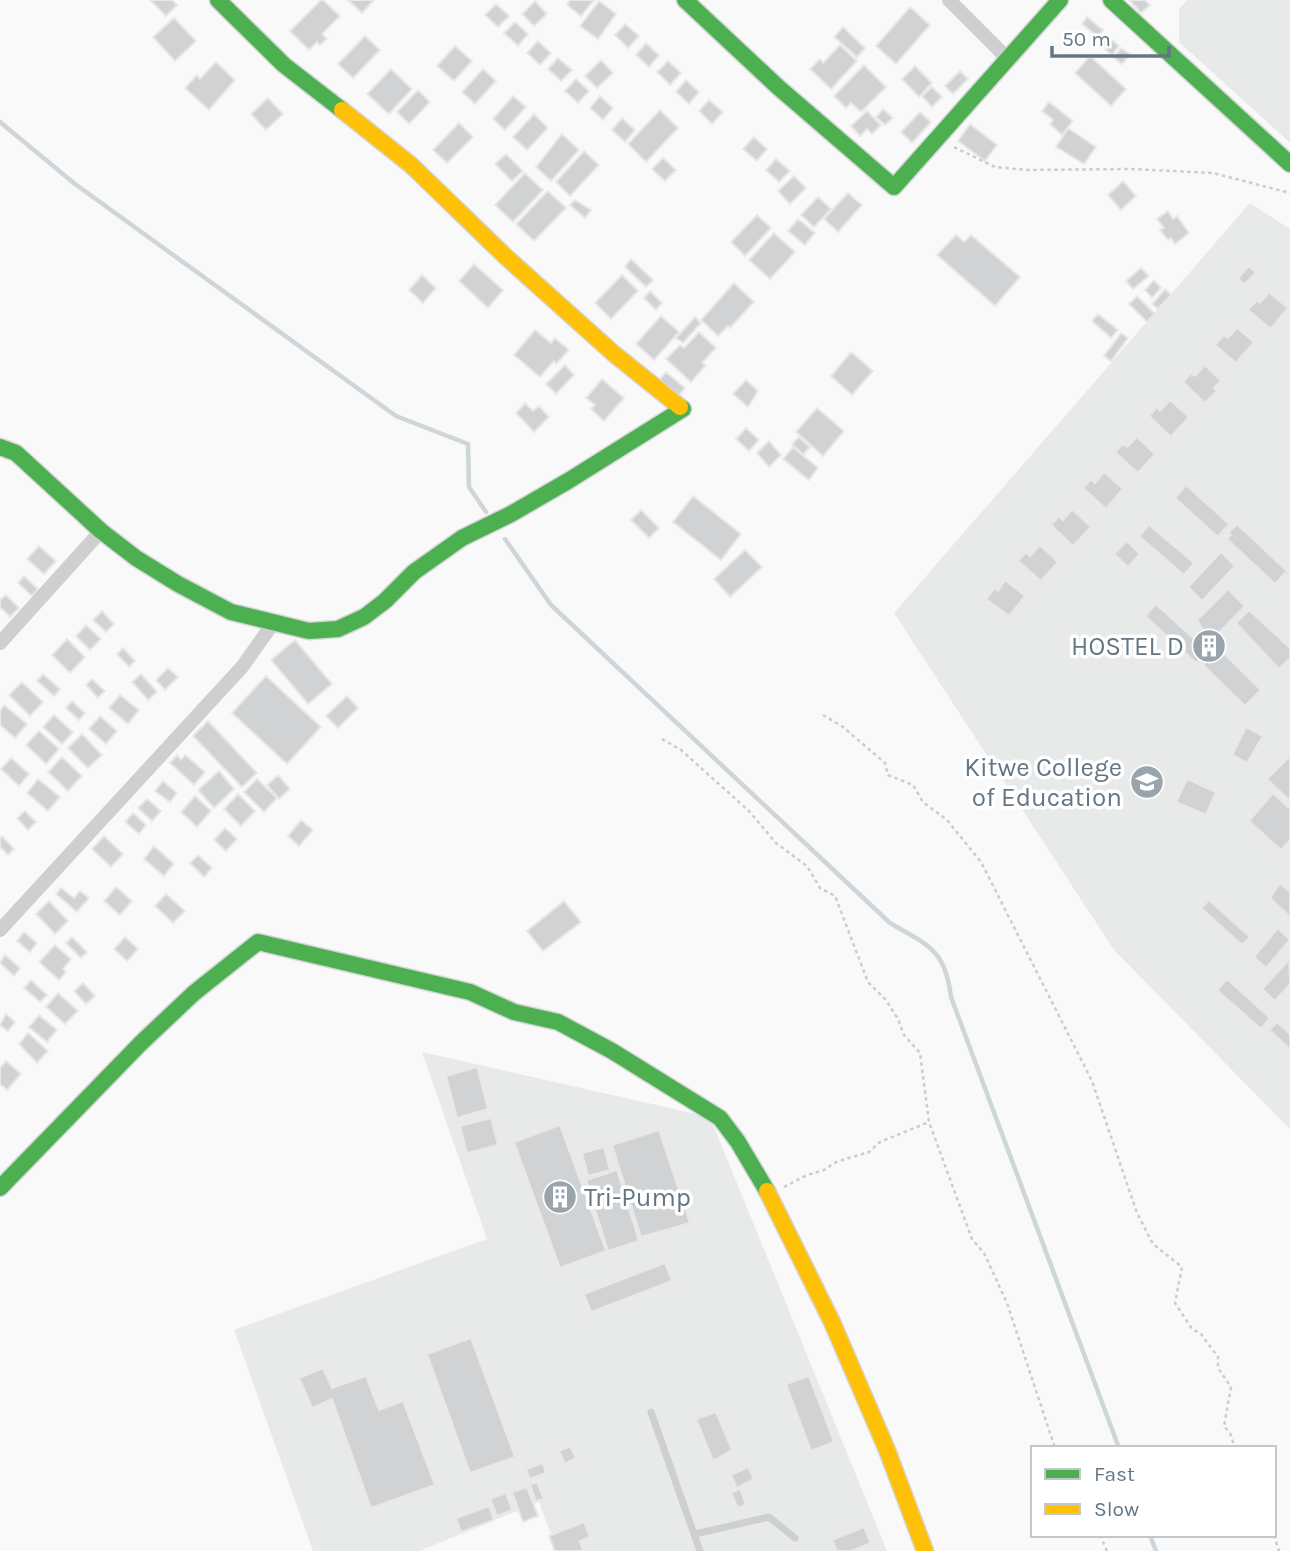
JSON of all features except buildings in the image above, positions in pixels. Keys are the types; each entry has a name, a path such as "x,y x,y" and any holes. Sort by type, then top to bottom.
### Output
{"street":[{"path":"0,447 16,453 101,531 136,558 188,590 231,612 309,631 338,629 364,617 415,572 462,538 568,481 682,409 613,353 515,265 411,165 284,65 218,0"},
{"path":"685,0 778,87 894,187 1060,0"},
{"path":"949,0 1007,58"},
{"path":"1111,0 1290,164"},
{"path":"0,643 101,531"},
{"path":"0,930 242,667 274,622"},
{"path":"0,1188 141,1043 194,993 258,942 470,992 514,1012 558,1023 612,1051 720,1118 738,1142 766,1189 832,1322 887,1450 925,1551"}],"lane":[{"path":"651,1412 701,1551"},
{"path":"695,1534 769,1517 795,1538"}],"path":[{"path":"940,137 995,167 1027,170 1131,169 1213,173 1290,193"},
{"path":"823,715 843,727 885,763 888,775 913,785 922,802 947,820 981,862 1092,1081 1137,1213 1153,1244 1182,1267 1175,1303 1192,1329 1201,1334 1218,1357 1218,1368 1231,1387 1224,1426 1230,1433 1234,1446"},
{"path":"662,738 681,750 749,811 776,843 807,866 820,888 835,896 868,982 886,1000 904,1035 920,1053 929,1122 972,1239 984,1253 1007,1303 1054,1446"},
{"path":"766,1189 787,1186 836,1162 869,1153 880,1142 929,1122"}],"shaded area":[{"path":"1187,0 1290,0 1290,143 1179,42 1179,9"},
{"name":"Kitwe College of Education","path":"1250,203 1290,229 1290,1129 1114,950 894,613"},
{"path":"422,1052 710,1117 887,1551 557,1551 539,1502 419,1551 313,1551 234,1330 487,1239"}],"waterway":[{"path":"0,122 75,184 396,416 468,444 469,487 486,512"},
{"path":"505,539 551,605 890,923 925,944 939,959 1118,1446"},
{"path":"1151,1537 1156,1551"}],"traffic: fast":[{"path":"218,0 284,65 342,110"},
{"path":"685,0 778,87 894,187 1060,0"},
{"path":"1111,0 1290,164"},
{"path":"0,447 16,453 101,531 136,558 178,584 231,612 309,631 338,629 364,617 385,601 414,572 462,538 568,481 683,409 680,407"},
{"path":"0,1188 141,1043 194,993 258,942 470,992 514,1012 558,1022 612,1051 720,1118 738,1142 767,1191"}],"traffic: slow":[{"path":"342,110 411,165 505,256 613,353 680,407"},
{"path":"767,1191 832,1322 887,1450 925,1551"}],"place":[{"name":"HOSTEL D","path":"1209,646"},
{"name":"Kitwe College of Education","path":"1147,782"},
{"name":"Tri-Pump","path":"560,1197"}]}
